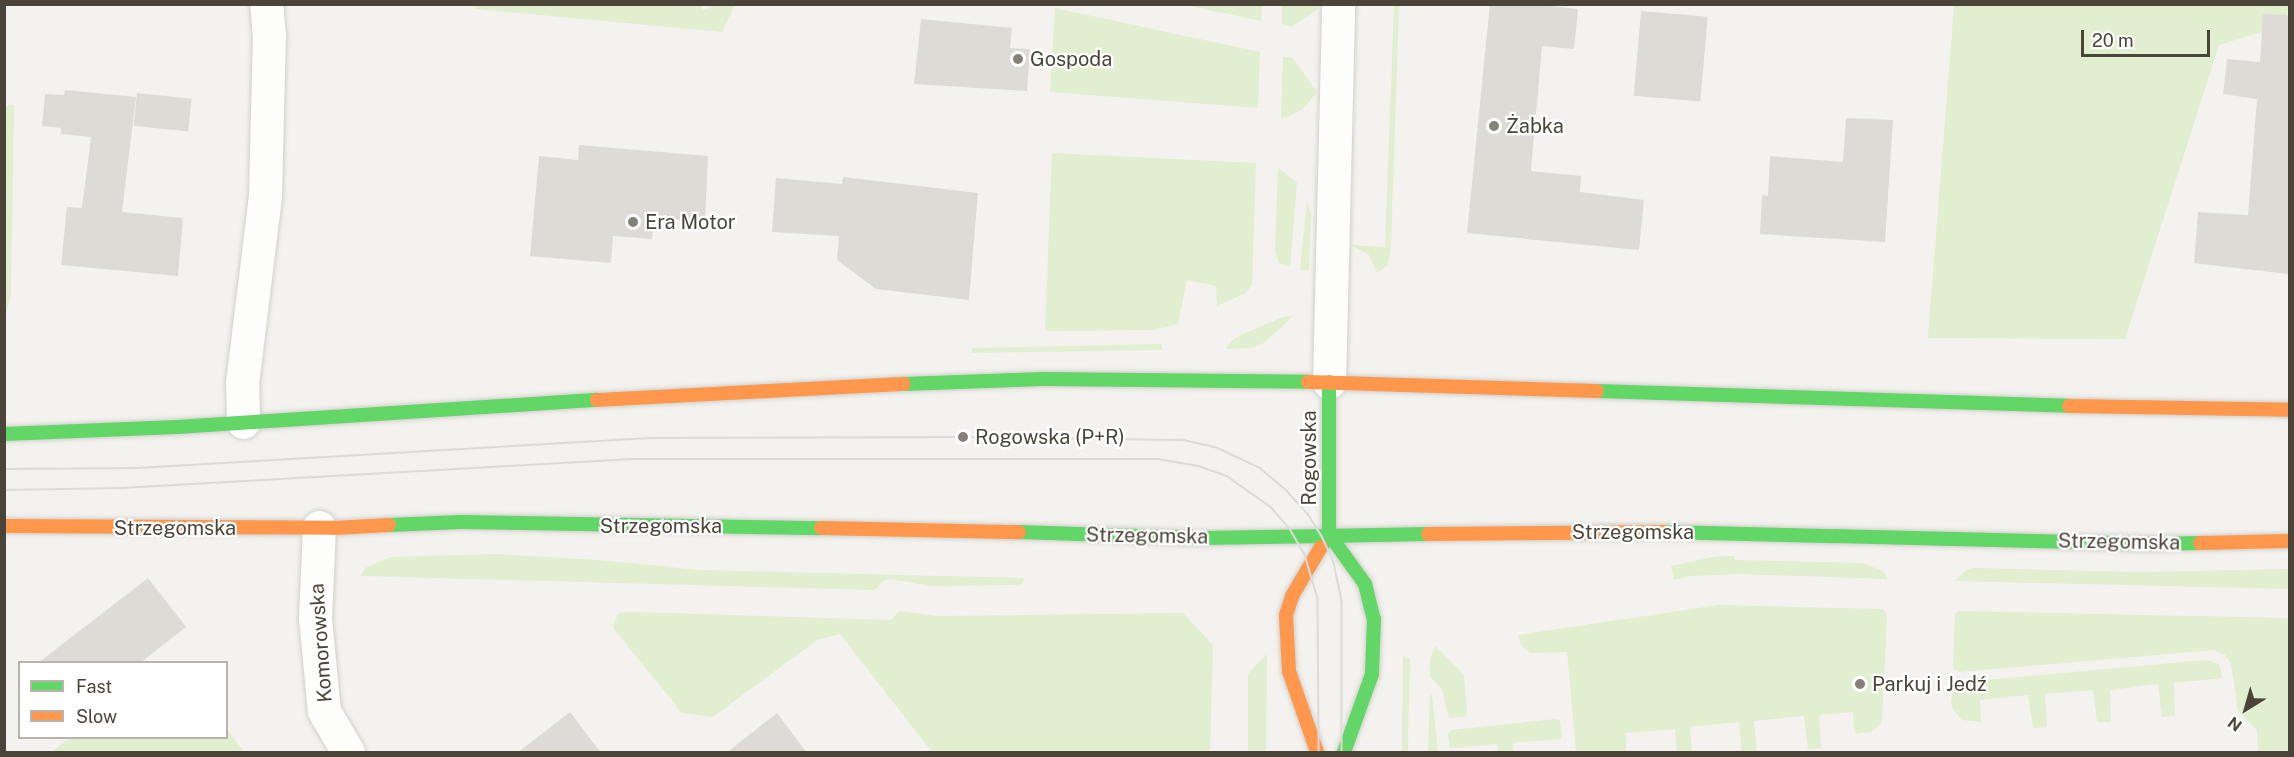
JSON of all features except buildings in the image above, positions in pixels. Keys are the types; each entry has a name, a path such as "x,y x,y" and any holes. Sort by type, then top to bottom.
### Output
{"main road":[{"path":"4,434 243,422 753,390 1043,379 1329,382 2058,406 2289,410"},
{"name":"Rogowska","path":"1329,382 1329,534"},
{"name":"Strzegomska","path":"4,526 63,528 319,527 461,522 891,529 1204,538 1605,530 2145,544 2289,541"},
{"path":"1317,753 1289,671 1286,615 1292,596 1329,534 1365,584 1374,619 1372,674 1344,753"}],"street":[{"path":"243,422 242,383 265,196 269,36 266,4"},
{"path":"1329,382 1338,4"},
{"name":"Komorowska","path":"319,527 315,618 324,711 348,753"}],"green space":[{"path":"1282,4 1319,5 1319,8 1291,27 1282,24"},
{"path":"474,5 701,5 703,10 717,5 735,5 722,32 476,9"},
{"path":"1185,5 1262,5 1261,21"},
{"path":"1394,5 1399,5 1391,248 1388,265 1377,273 1369,255 1351,245 1385,247"},
{"path":"1954,5 2289,5 2284,25 2219,45 2125,339 1928,338"},
{"path":"1055,8 1260,52 1258,108 1050,92"},
{"path":"1283,57 1292,57 1317,92 1304,108 1289,117 1281,118"},
{"path":"14,105 11,294 5,318 4,106"},
{"path":"1052,153 1256,163 1252,285 1246,293 1217,306 1216,286 1187,280 1178,324 1154,330 1045,331"},
{"path":"1278,168 1297,182 1290,267 1279,263 1275,251"},
{"path":"1307,201 1311,215 1309,270 1300,270"},
{"path":"1293,316 1264,343 1252,348 1226,349 1232,340 1243,334 1283,317"},
{"path":"1161,344 1163,350 972,353 972,348"},
{"path":"497,554 599,560 700,570 1025,578 1022,585 930,586 892,579 884,580 875,590 360,576 365,568 391,557"},
{"path":"1718,556 1734,556 1735,560 1864,563 1884,572 1887,579 1738,574 1691,576 1674,580 1671,566"},
{"path":"1974,568 2140,572 2289,569 2289,589 1955,581 1966,570"},
{"path":"1719,605 1884,609 1887,618 1880,724 1871,732 1855,734 1853,712 1819,715 1821,748 1808,749 1804,716 1754,721 1757,752 1742,752 1739,722 1690,727 1692,752 1677,752 1675,729 1626,733 1626,752 1576,752 1567,652 1530,653 1521,645 1518,635"},
{"path":"899,611 936,616 1183,613 1213,645 1210,752 932,752 840,634 817,640 713,717 682,713 614,629 613,624 619,613 631,612 891,620"},
{"path":"1959,611 2289,618 2289,752 2258,752 2257,730 2238,711 2231,663 2225,655 2215,650 1960,672 1953,669 1955,614"},
{"path":"1435,646 1464,675 1467,713 1464,717 1449,718 1442,690 1430,676 1430,659"},
{"path":"1267,654 1266,752 1248,752 1248,674"},
{"path":"1403,655 1410,659 1408,752 1402,752"},
{"path":"2205,660 2219,664 2223,678 2174,683 2175,716 2162,717 2158,684 2110,690 2111,722 2097,722 2093,690 2045,694 2047,727 2033,728 2028,695 1980,700 1981,722 1962,720 1951,703 1953,685 1963,682"},
{"path":"1430,692 1432,696 1438,752 1428,752"},
{"path":"1556,719 1560,721 1562,739 1513,743 1513,752 1498,752 1497,744 1450,748 1448,733 1451,730"},
{"path":"228,730 244,752 51,752 69,739 228,739"}],"tram line":[{"path":"4,469 138,468 650,438 963,437 1184,440 1218,448 1260,468 1287,491 1308,514 1322,536 1334,563 1342,601 1342,752"},
{"path":"4,490 122,488 633,459 1158,459 1199,466 1227,476 1271,507 1290,529 1305,555 1318,599 1319,752"}],"traffic: fast":[{"path":"904,384 1043,379 1308,382"},
{"path":"1321,547 1329,534 1329,382"},
{"path":"1597,391 2069,406"},
{"path":"4,434 177,427 597,400"},
{"path":"389,525 461,522 821,528"},
{"path":"1019,532 1204,538 1428,534"},
{"path":"1666,532 2145,544 2200,543"},
{"path":"1329,534 1365,584 1374,619 1372,674 1344,752"}],"traffic: slow":[{"path":"1308,382 1597,391"},
{"path":"597,400 904,384"},
{"path":"2069,406 2290,410"},
{"path":"4,526 335,528 389,525"},
{"path":"821,528 1019,532"},
{"path":"1428,534 1666,532"},
{"path":"2200,543 2290,541"},
{"path":"1317,752 1289,671 1286,615 1292,596 1321,547"}],"place":[{"name":"Gospoda","path":"1018,59"},
{"name":"Żabka","path":"1494,126"},
{"name":"Era Motor","path":"633,222"},
{"name":"Rogowska (P+R)","path":"963,437"},
{"name":"Parkuj i Jedź","path":"1860,684"}]}
